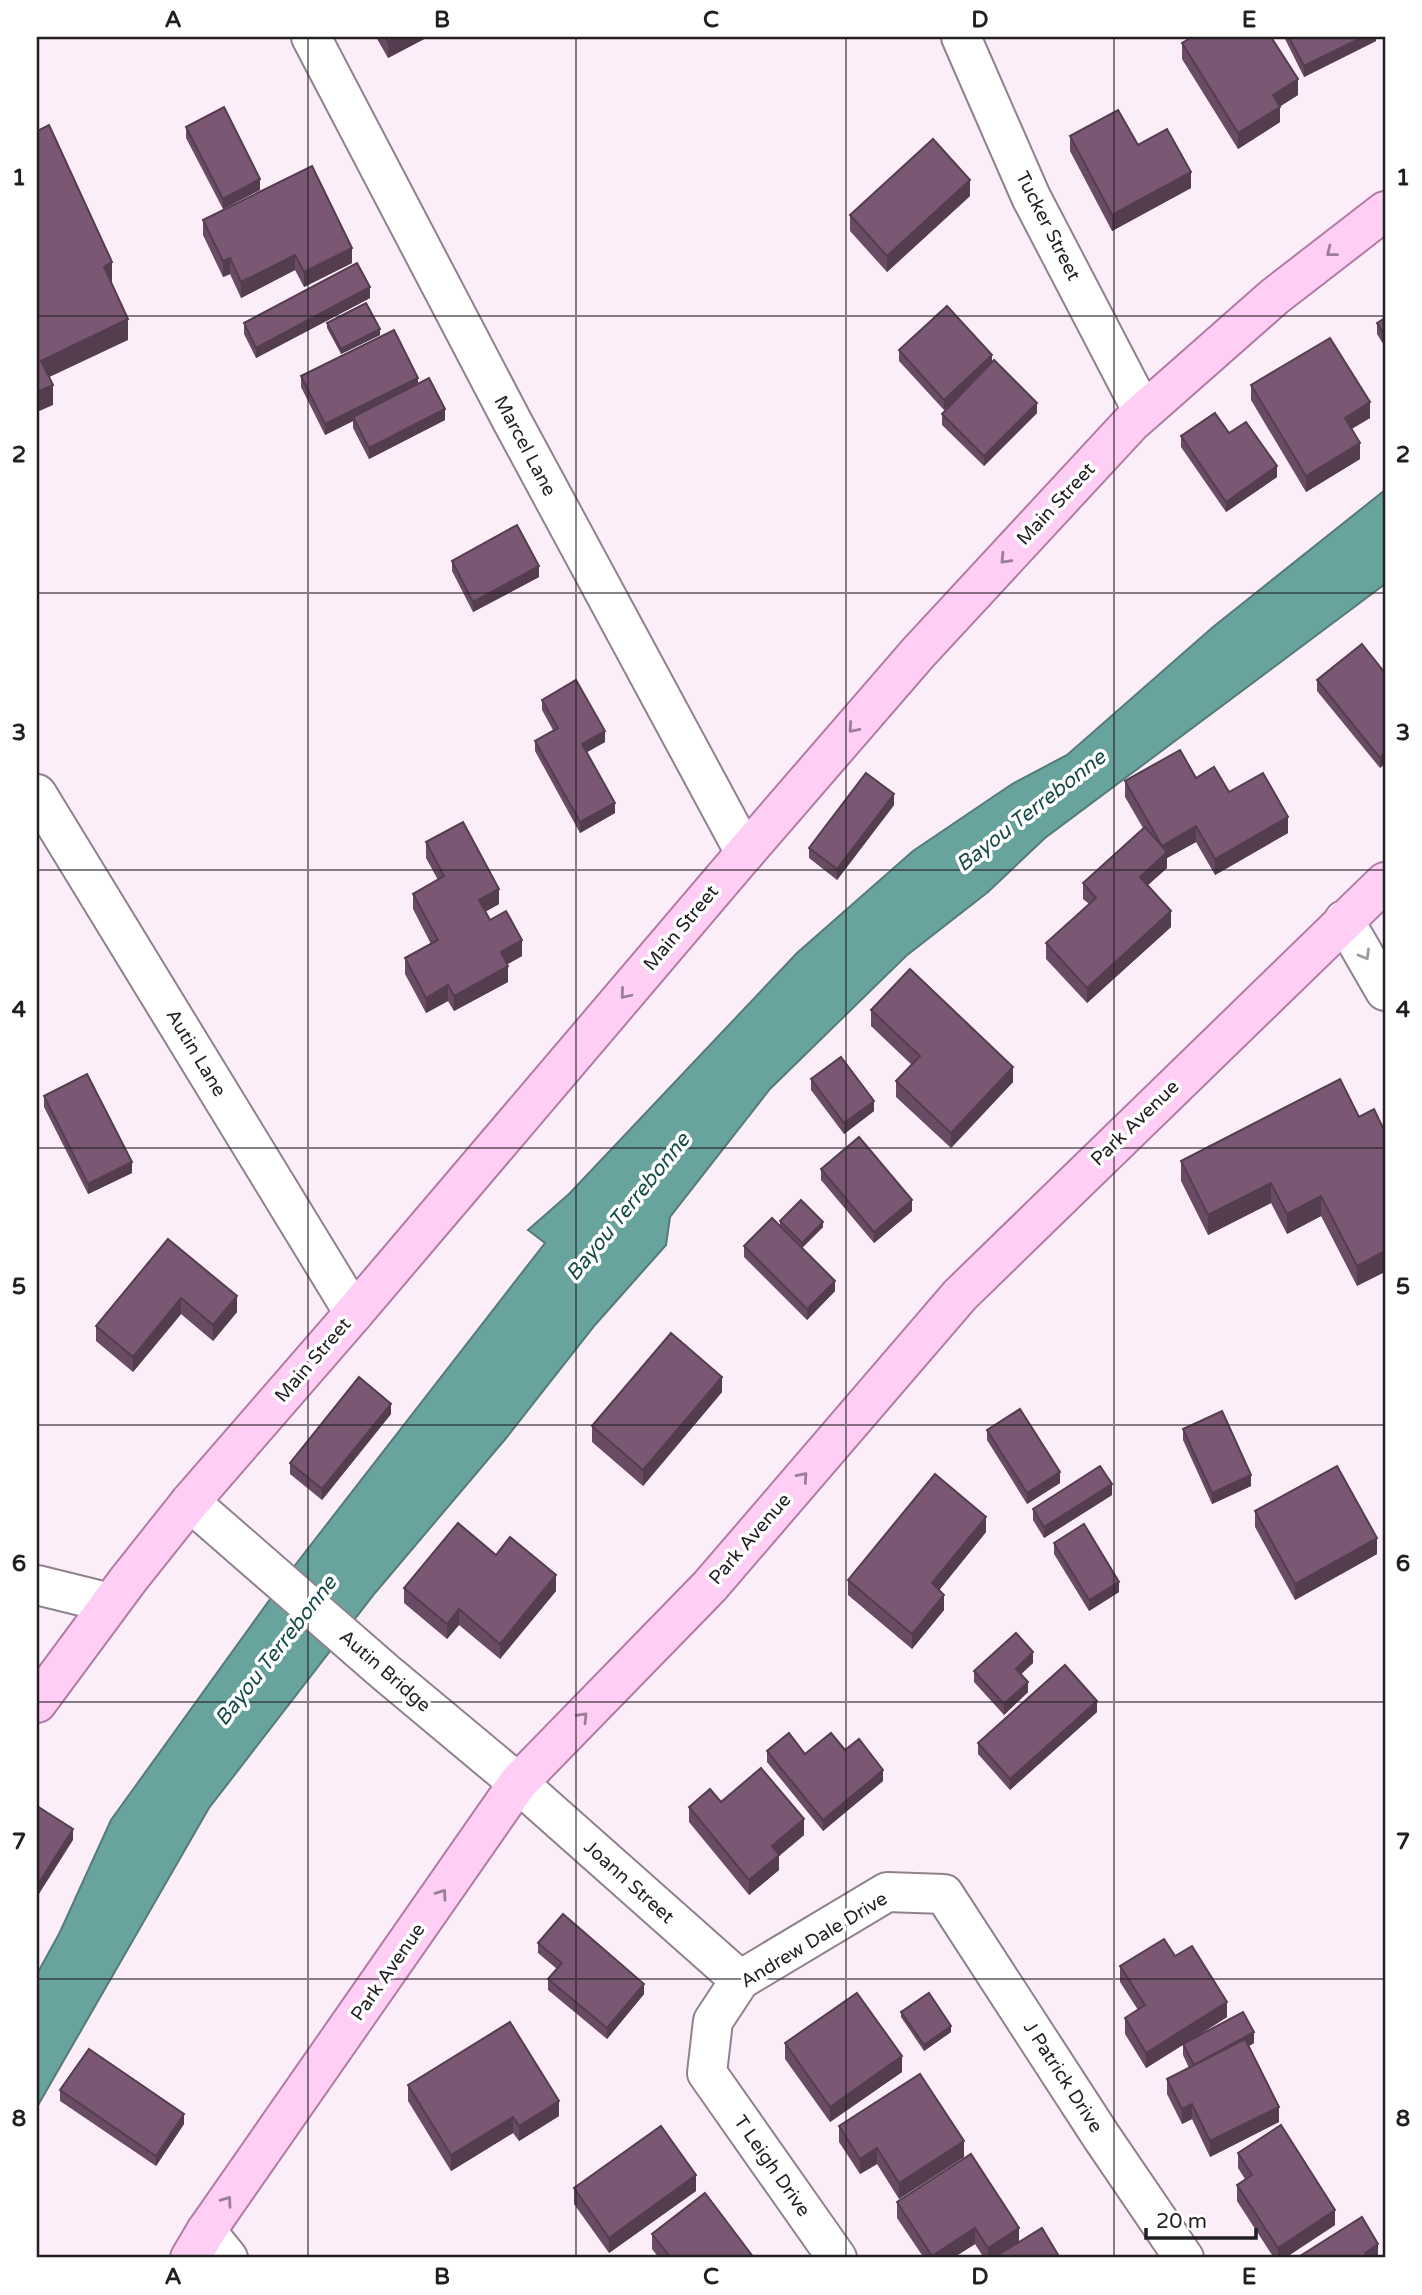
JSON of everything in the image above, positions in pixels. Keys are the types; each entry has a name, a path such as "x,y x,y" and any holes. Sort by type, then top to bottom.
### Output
{"main road":[{"name":"Main Street","path":"37,1703 110,1603 190,1502 918,653 1131,423 1274,297 1385,211"},
{"name":"Park Avenue","path":"208,2249 518,1783 710,1586 960,1295 1344,920 1385,884"}],"street":[{"name":"Marcel Lane","path":"311,37 512,421 745,853"},
{"name":"Tucker Street","path":"961,37 1031,197 1143,412"},
{"name":"Autin Lane","path":"37,794 354,1313"},
{"path":"1344,920 1385,991"},
{"name":"Autin Bridge","path":"190,1502 385,1672 518,1783"},
{"path":"37,1585 110,1603"},
{"name":"Joann Street","path":"518,1783 740,1980"},
{"name":"Andrew Dale Drive","path":"707,2073 713,2021 740,1980 887,1892 944,1894"},
{"name":"J Patrick Drive","path":"944,1894 1101,2136 1184,2258"},
{"name":"T Leigh Drive","path":"707,2073 837,2258"}],"water":[{"name":"Bayou Terrebonne","path":"1385,490 1385,584 1045,838 988,892 906,956 770,1089 670,1217 666,1245 595,1325 507,1437 375,1593 209,1808 37,2107 37,1974 60,1932 111,1820 289,1573 545,1243 528,1230 569,1194 797,953 913,851 1012,784 1067,755 1213,627"}],"building":[{"path":"385,37 398,37 388,42"},
{"path":"1192,37 1271,37 1298,79 1273,95 1280,107 1238,133 1182,43"},
{"path":"1289,37 1363,37 1304,66"},
{"path":"224,107 260,179 223,199 186,127"},
{"path":"1118,110 1138,145 1167,129 1191,172 1112,215 1070,136"},
{"path":"49,125 112,262 104,267 128,319 41,361 53,385 37,392 37,131"},
{"path":"933,139 970,180 887,256 850,215"},
{"path":"312,166 352,248 304,272 295,255 241,282 230,258 223,261 203,220"},
{"path":"357,263 370,287 256,348 244,323"},
{"path":"366,303 380,329 341,349 327,323"},
{"path":"947,306 992,355 944,400 899,350"},
{"path":"1385,318 1385,336 1377,323"},
{"path":"394,330 418,378 325,424 301,376"},
{"path":"1330,338 1370,402 1345,418 1360,443 1306,476 1251,385"},
{"path":"994,360 1037,403 984,456 942,414"},
{"path":"429,378 445,409 369,448 353,417"},
{"path":"1215,413 1229,433 1246,422 1277,466 1226,502 1181,436"},
{"path":"517,525 539,566 473,602 452,561"},
{"path":"1362,644 1385,673 1385,753 1380,758 1317,680"},
{"path":"576,680 605,731 582,744 615,803 580,822 535,741 558,728 542,700"},
{"path":"1180,750 1196,778 1214,767 1229,792 1263,773 1288,817 1215,859 1196,826 1162,846 1125,781"},
{"path":"866,773 894,794 837,869 809,848"},
{"path":"463,822 499,889 479,900 490,920 506,911 522,940 501,952 508,966 454,996 448,985 426,998 405,958 438,940 413,894 444,876 426,842"},
{"path":"1145,827 1167,852 1140,877 1171,911 1087,988 1046,943 1096,898 1083,883"},
{"path":"910,969 1013,1067 951,1133 896,1081 920,1056 871,1010"},
{"path":"841,1057 874,1101 844,1123 811,1079"},
{"path":"87,1074 132,1162 88,1184 44,1096"},
{"path":"1340,1079 1359,1117 1374,1109 1385,1132 1385,1251 1357,1266 1321,1196 1287,1214 1271,1183 1208,1215 1181,1161"},
{"path":"859,1137 912,1200 874,1232 821,1169"},
{"path":"801,1200 823,1222 802,1243 780,1221"},
{"path":"772,1218 835,1281 807,1309 744,1246"},
{"path":"168,1239 237,1296 213,1325 181,1298 133,1357 96,1326"},
{"path":"671,1333 722,1377 643,1470 592,1426"},
{"path":"359,1377 391,1404 322,1489 290,1463"},
{"path":"1020,1409 1060,1472 1027,1493 987,1430"},
{"path":"1222,1411 1251,1475 1212,1493 1183,1429"},
{"path":"1100,1466 1112,1484 1044,1527 1033,1509"},
{"path":"1337,1466 1377,1538 1295,1584 1255,1511"},
{"path":"935,1474 986,1517 932,1583 944,1595 912,1634 848,1580"},
{"path":"458,1523 496,1555 510,1537 556,1575 500,1644 459,1609 447,1624 404,1588"},
{"path":"1084,1524 1119,1582 1089,1600 1054,1543"},
{"path":"1016,1633 1033,1652 1016,1669 1028,1682 1004,1704 974,1671"},
{"path":"1065,1665 1097,1701 1010,1779 978,1743"},
{"path":"789,1733 805,1754 831,1733 845,1750 859,1739 883,1770 823,1820 767,1751"},
{"path":"761,1768 804,1819 772,1846 779,1855 749,1880 689,1807 710,1789 721,1802"},
{"path":"37,1806 73,1829 37,1886"},
{"path":"563,1914 644,1984 607,2028 548,1979 562,1963 538,1943"},
{"path":"1164,1939 1175,1956 1192,1946 1227,2002 1146,2053 1125,2018 1145,2005 1120,1966"},
{"path":"857,1993 902,2056 830,2107 785,2043"},
{"path":"929,1993 951,2026 924,2045 901,2012"},
{"path":"1243,2012 1254,2032 1194,2065 1183,2044"},
{"path":"510,2022 559,2101 519,2126 513,2117 451,2155 408,2085"},
{"path":"1245,2039 1279,2107 1210,2141 1192,2104 1182,2109 1167,2079"},
{"path":"89,2049 184,2114 156,2156 60,2090"},
{"path":"920,2074 964,2141 899,2183 877,2148 860,2159 839,2126"},
{"path":"1281,2125 1335,2210 1278,2248 1237,2185 1252,2175 1238,2153"},
{"path":"661,2126 696,2175 609,2238 574,2188"},
{"path":"971,2154 1019,2228 988,2248 975,2228 932,2256 897,2202"},
{"path":"705,2193 754,2258 671,2258 652,2234"},
{"path":"1362,2217 1378,2244 1365,2253 1368,2258 1297,2258"},
{"path":"1042,2228 1060,2258 993,2258"}]}
